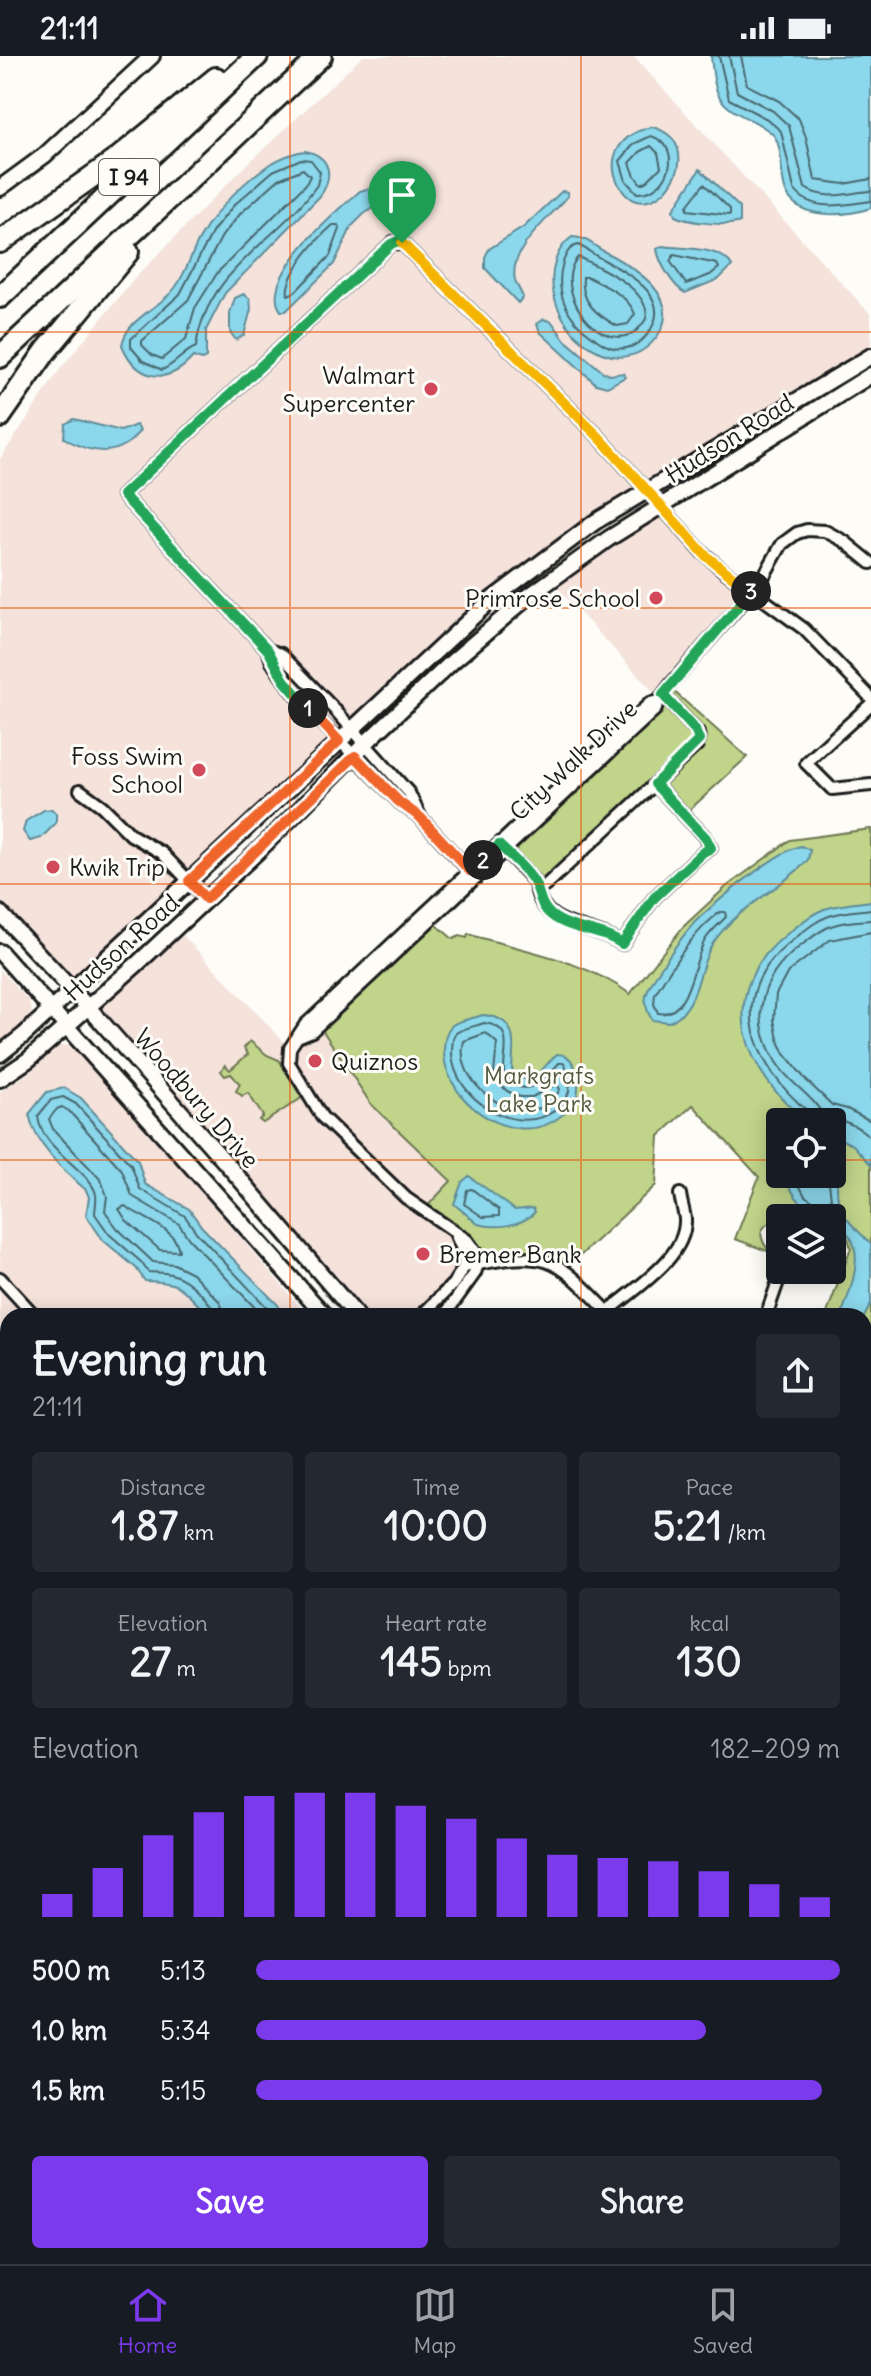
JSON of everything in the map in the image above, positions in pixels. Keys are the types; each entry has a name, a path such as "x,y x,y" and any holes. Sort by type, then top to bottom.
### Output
{"highway":[{"path":"0,242 117,159 245,56"},
{"name":"I 94","path":"0,297 257,56"},
{"name":"I 94","path":"0,357 321,56"},
{"path":"0,417 46,351 185,184"}],"street":[{"path":"0,188 45,155 152,56"},
{"path":"473,875 420,817 399,802 339,741 284,680 268,650 123,495 393,242 404,245 599,437 706,556 804,629 871,701 806,763 832,789 871,785"},
{"name":"Hudson Road","path":"0,1054 491,600 595,522 871,356"},
{"name":"Hudson Road","path":"0,1079 28,1060 88,1008 465,650 529,596 581,557 871,375"},
{"name":"City Walk Drive","path":"478,1264 469,1242 403,1196 323,1119 289,1064 290,1048 300,1036 312,1031 502,848 656,709 660,698 761,581 782,544 807,530 831,534 871,563"},
{"path":"268,650 281,654 365,744 409,793 420,817"},
{"path":"536,887 548,884 699,740 695,730 660,698"},
{"path":"502,848 533,880 542,905 554,917 622,944 654,898 711,848 706,838 655,784"},
{"path":"80,790 102,806 129,834 162,853 206,899"},
{"name":"Woodbury Drive","path":"0,913 233,1171 350,1308"},
{"name":"Woodbury Drive","path":"0,952 318,1308"},
{"path":"615,1308 660,1270 676,1248 685,1222 680,1194"},
{"path":"429,1308 453,1284 464,1267 464,1254 456,1234"},
{"path":"464,1267 530,1257 552,1262 566,1269 601,1308"},
{"path":"451,1308 463,1293 478,1264"},
{"path":"0,1278 28,1308"},
{"path":"769,1308 777,1284"}],"shaded area":[{"path":"363,56 633,56 871,315 871,356 522,575 72,990 0,913 0,459 61,368 136,277 239,172"},
{"name":"Primrose School","path":"661,506 706,556 751,591 660,699 550,580"},
{"path":"175,927 290,1048 319,1025 371,1104 451,1181 456,1234 465,1261 427,1308 350,1308 88,1008"},
{"path":"0,970 28,1000 32,1011 28,1021 0,1046"},
{"path":"67,1045 80,1054 301,1308 0,1308 0,1092 30,1072 57,1047"}],"green space":[{"path":"669,687 747,757 684,815 656,784 548,883 536,887 505,851"},
{"name":"Markgrafs Lake Park","path":"871,829 871,1308 829,1308 838,1284 846,1284 846,1262 851,1248 846,1238 846,1204 766,1204 766,1226 762,1239 766,1251 735,1239 759,1177 693,1105 659,1136 656,1185 566,1269 546,1259 478,1264 475,1251 423,1211 451,1181 371,1104 319,1025 431,920 453,939 460,936 467,938 468,934 552,957 612,982 630,994 683,927 726,887 790,840"},
{"path":"250,1041 279,1060 302,1095 263,1123 259,1120 263,1116 248,1093 242,1096 236,1091 240,1084 231,1074 225,1076 221,1071 225,1065 230,1070 248,1054 244,1048"}],"water":[{"path":"711,56 871,56 871,208 824,214 801,208 792,201 784,185 780,150 775,137 720,98"},
{"path":"653,127 671,137 679,152 678,168 671,184 659,196 646,202 631,199 619,185 614,164 615,155 625,140"},
{"path":"305,151 320,157 328,168 324,189 225,293 206,330 206,358 193,357 164,375 144,372 136,366 122,345 125,336 137,321 175,288 200,238 219,211 259,172 274,162"},
{"path":"700,169 740,208 740,222 707,223 675,216 673,210"},
{"path":"367,189 378,199 378,205 352,226 334,264 286,311 281,311 277,297 280,281 290,263 335,213 360,191"},
{"path":"562,191 568,192 568,196 532,234 518,257 515,280 523,297 518,303 485,268 485,257 489,249 524,227"},
{"path":"572,237 586,240 630,267 661,297 665,310 664,323 656,338 639,352 620,357 601,353 583,342 568,326 557,306 552,284 558,254"},
{"path":"662,246 711,252 720,255 732,266 719,279 685,293 676,285 658,255 657,249"},
{"path":"244,294 250,299 251,309 244,335 236,340 230,332 230,313 235,298"},
{"path":"544,319 552,322 565,340 603,372 610,375 623,373 625,377 607,387 596,384 540,332 537,324"},
{"path":"74,419 121,431 136,425 140,430 124,446 105,451 94,450 64,438 65,424"},
{"path":"52,809 56,814 56,823 41,838 30,841 23,831 26,821 44,810"},
{"path":"801,846 810,850 808,860 734,919 713,943 687,1007 669,1022 652,1020 646,996 669,956 693,924 763,866"},
{"path":"871,901 871,1165 846,1142 846,1108 793,1108 767,1080 753,1056 745,1031 744,1006 750,981 764,957 807,919 822,910"},
{"path":"483,1015 495,1017 509,1027 513,1042 512,1070 519,1077 526,1079 537,1075 557,1054 571,1060 577,1074 577,1095 561,1116 542,1126 521,1128 500,1124 481,1114 464,1099 452,1081 445,1061 445,1038 454,1024"},
{"path":"64,1088 81,1098 138,1161 145,1184 189,1209 202,1227 280,1308 201,1308 177,1286 145,1281 136,1268 103,1240 86,1215 89,1197 86,1190 59,1165 37,1136 29,1114 47,1092"},
{"path":"469,1176 515,1210 533,1208 535,1212 508,1225 478,1224 454,1204 462,1182"},
{"path":"837,1188 839,1204 802,1204 792,1190"},
{"path":"846,1217 871,1244 869,1308 844,1308 856,1263 852,1239 846,1232"}],"place":[{"name":"Walmart Supercenter","path":"431,389"},
{"name":"Primrose School","path":"656,598"},
{"name":"Foss Swim School","path":"199,770"},
{"name":"Kwik Trip","path":"53,867"},
{"name":"Quiznos","path":"315,1061"},
{"name":"Bremer Bank","path":"423,1254"}],"route":[{"path":"393,242 402,243 599,437 706,556 751,591 663,695 695,730 699,740 655,784 706,838 711,848 654,898 622,944 550,914 539,900 534,882 499,845 470,871 420,817 399,802 355,756 206,899 189,881 339,741 284,680 268,650 123,495 393,242"}]}
